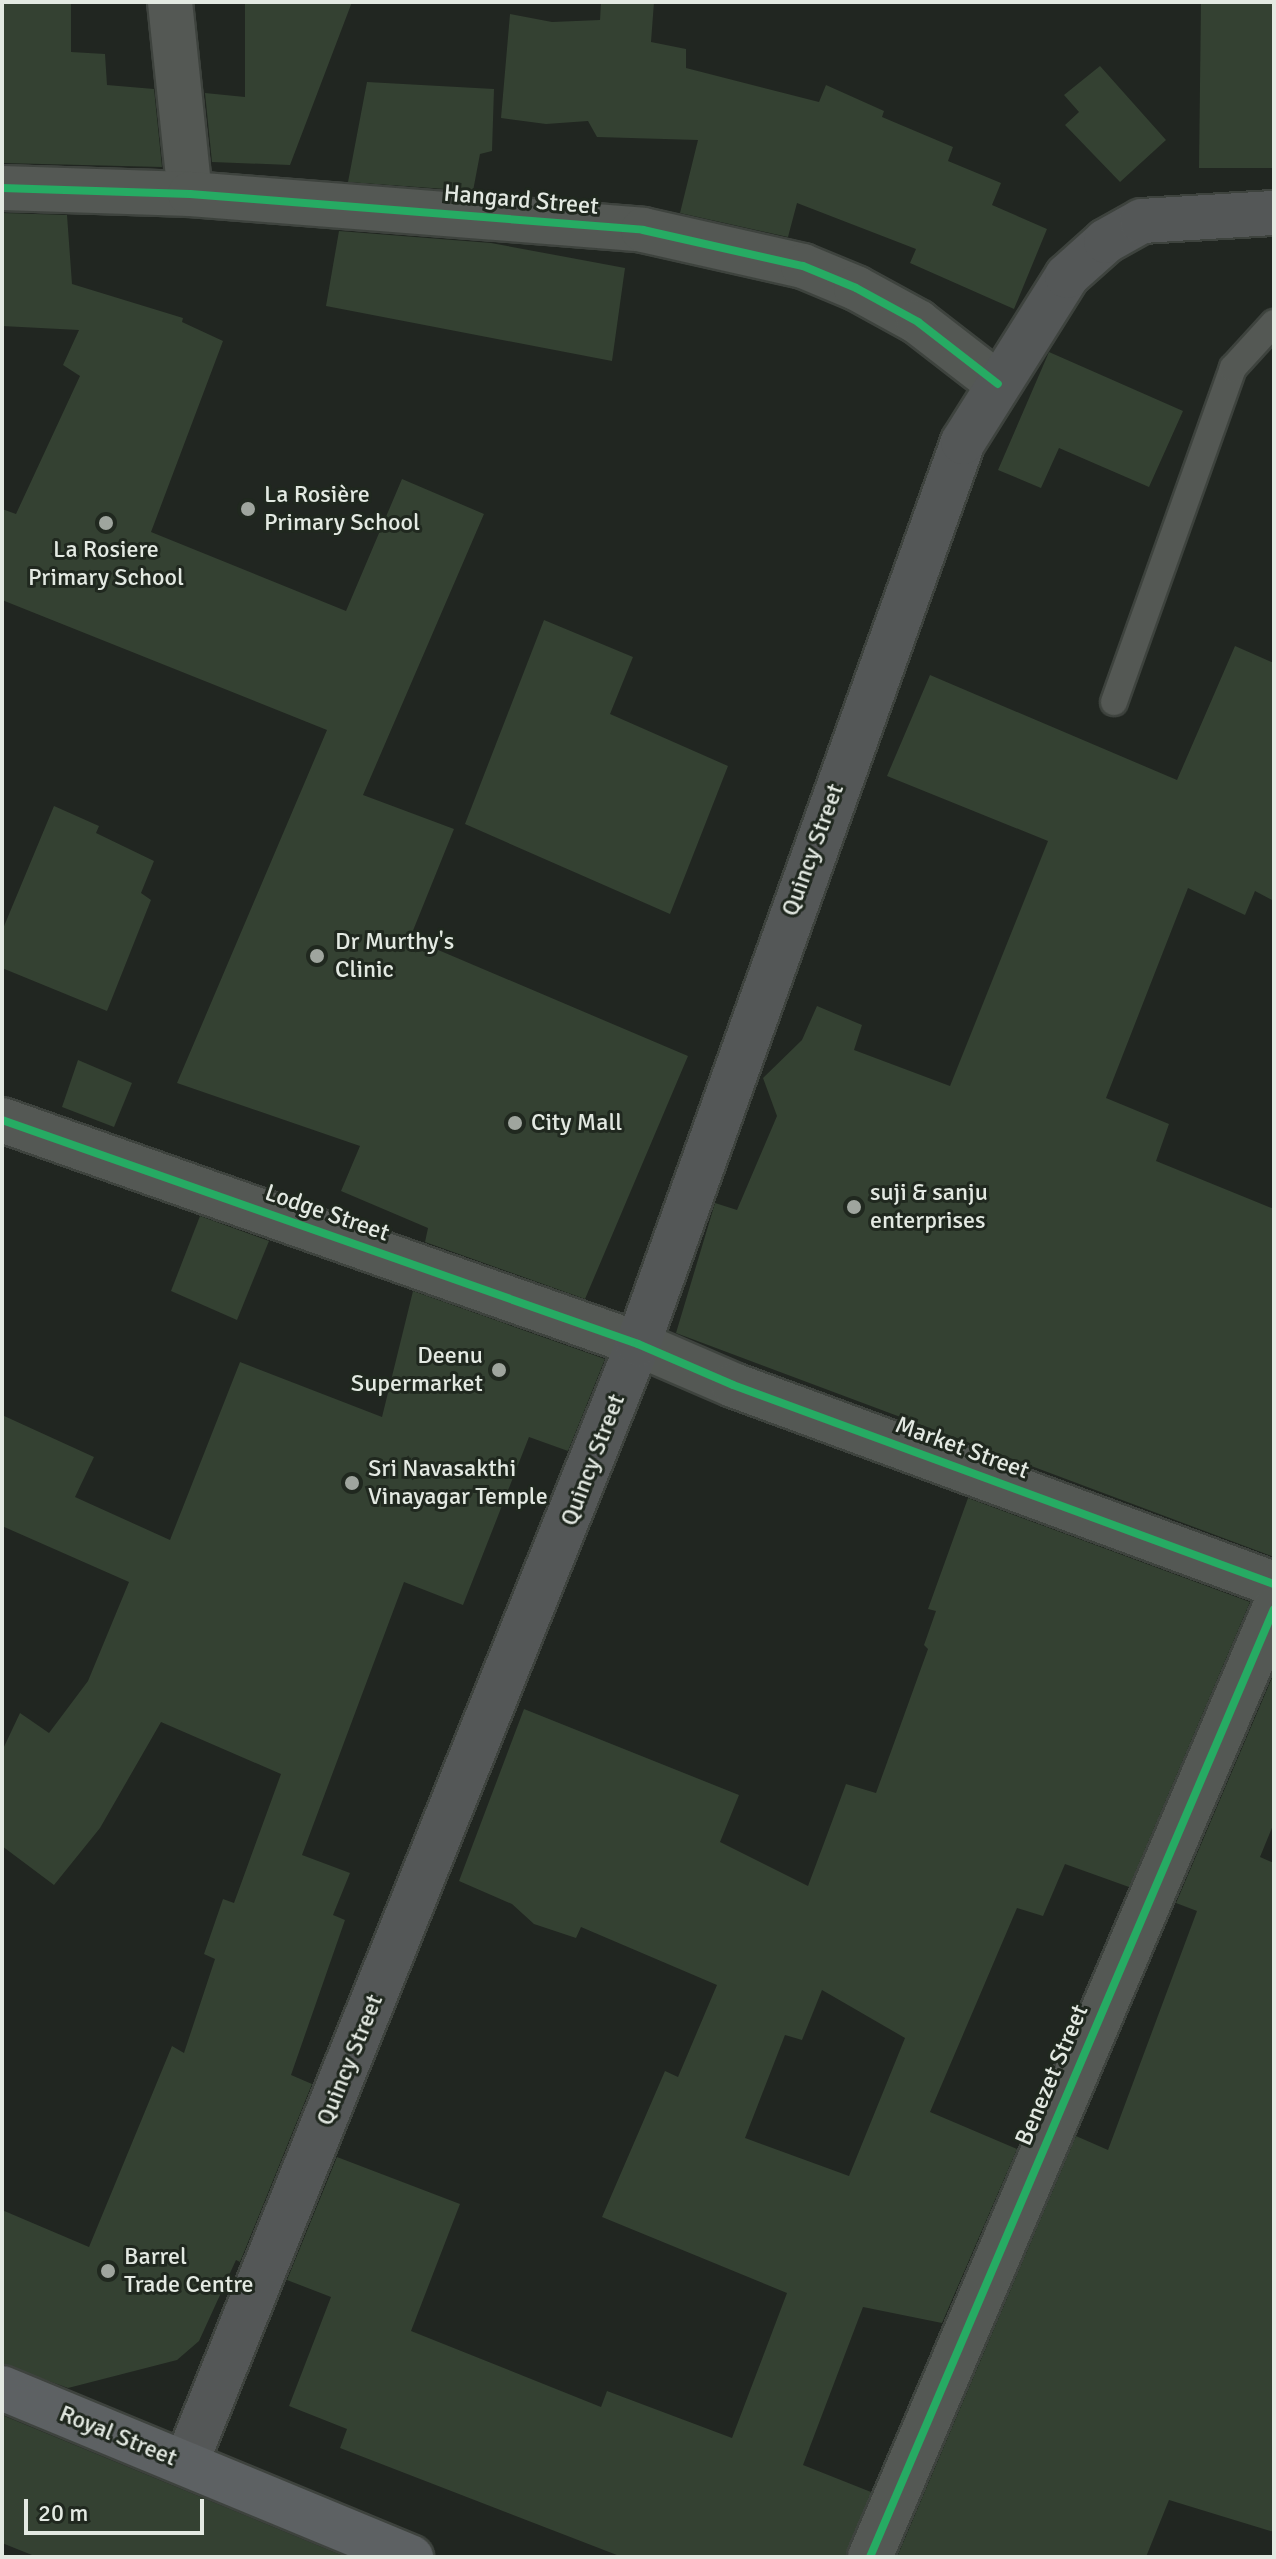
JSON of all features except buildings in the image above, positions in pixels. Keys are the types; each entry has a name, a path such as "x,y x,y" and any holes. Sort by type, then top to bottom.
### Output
{"main road":[{"name":"Quincy Street","path":"186,2463 638,1344 963,442 1067,276 1106,241 1142,221 1274,213"},
{"name":"Royal Street","path":"2,2388 411,2557"}],"street":[{"path":"170,2 190,194"},
{"name":"Hangard Street","path":"2,188 190,194 643,230 803,266 856,288 918,322 998,384"},
{"name":"Lodge Street","path":"2,1120 638,1344"},
{"name":"Market Street","path":"638,1344 748,1391 1274,1584"},
{"name":"Benezet Street","path":"870,2557 1274,1609"}],"lane":[{"path":"1114,702 1233,368 1274,323"}],"cycle path":[{"path":"2,188 190,194 643,230 803,266 856,288 918,322 998,384"},
{"path":"2,1120 638,1344 733,1385 1274,1584"},
{"path":"870,2557 1274,1609"}],"place":[{"name":"La Rosière Primary School","path":"248,509"},
{"name":"La Rosiere Primary School","path":"106,523"},
{"name":"Dr Murthy's Clinic","path":"317,956"},
{"name":"City Mall","path":"515,1123"},
{"name":"suji & sanju enterprises","path":"854,1207"},
{"name":"Deenu Supermarket","path":"499,1370"},
{"name":"Sri Navasakthi Vinayagar Temple","path":"352,1483"},
{"name":"Barrel Trade Centre","path":"108,2271"}]}
